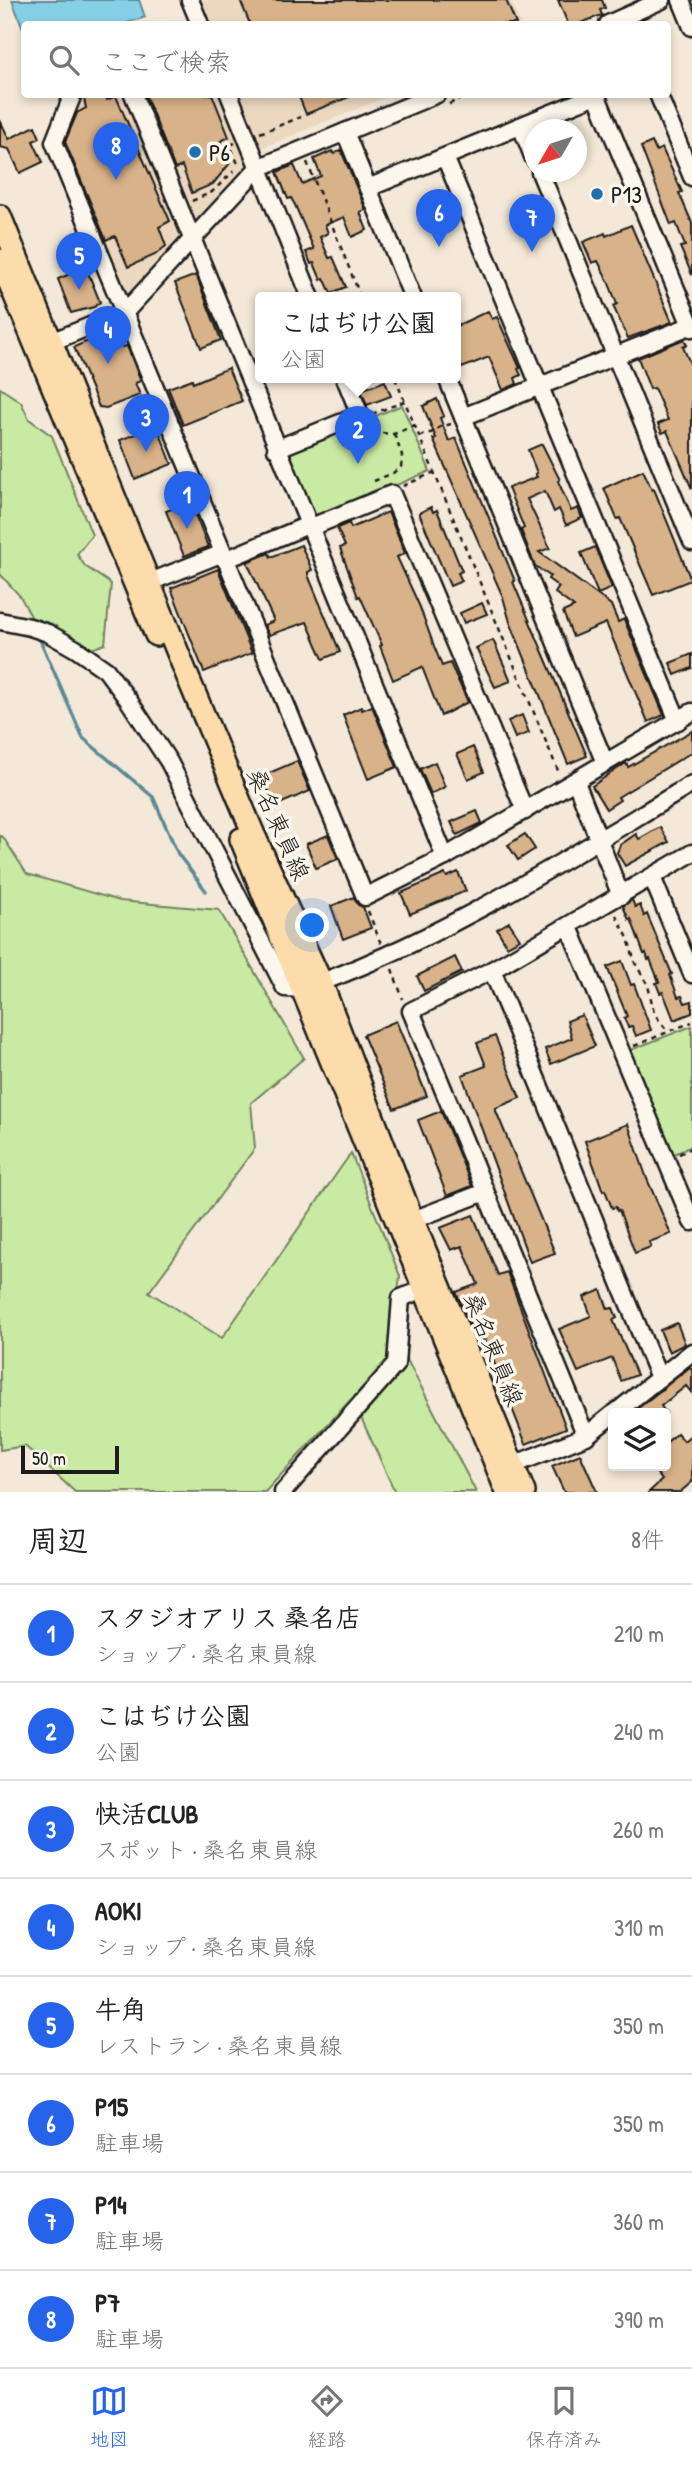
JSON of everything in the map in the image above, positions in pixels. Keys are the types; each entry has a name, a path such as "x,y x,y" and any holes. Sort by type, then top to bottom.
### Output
{"main road":[{"name":"桑名東員線","path":"0,216 44,345 44,354 69,416 72,438 413,1220 524,1492"},
{"name":"桑名東員線","path":"0,260 44,345 150,582 254,835 263,868 312,986 347,1102 506,1492"}],"street":[{"path":"190,0 199,21"},
{"path":"625,14 662,0"},
{"path":"681,0 692,27"},
{"path":"71,98 54,142 365,897 445,857 685,717 539,386 445,157"},
{"path":"135,98 445,857"},
{"path":"231,98 309,292"},
{"path":"44,345 125,312 258,169 427,98"},
{"path":"368,188 589,98"},
{"path":"463,417 692,326 597,98"},
{"path":"660,98 692,177"},
{"path":"521,126 524,134"},
{"path":"345,132 411,292"},
{"path":"544,182 692,542"},
{"path":"276,449 360,415 347,383"},
{"path":"449,383 605,763"},
{"path":"150,582 392,494 525,811"},
{"path":"0,621 30,626 48,633 106,670 130,701 169,762 285,988 312,986 386,956 440,930 523,885 692,784"},
{"path":"570,785 597,840 615,899"},
{"path":"586,1436 411,1011 569,927 692,853"},
{"path":"652,877 692,974"},
{"path":"569,927 692,1223"},
{"path":"492,970 659,1378"},
{"path":"413,1220 485,1192"},
{"path":"283,1492 396,1364 401,1298 424,1289"},
{"path":"622,1408 692,1352"},
{"path":"513,1465 586,1436 608,1419"}],"path":[{"path":"178,207 212,192 239,166 230,145 301,117"},
{"path":"302,149 359,292"},
{"path":"397,383 570,785"},
{"path":"360,415 364,418 405,401"},
{"path":"420,437 463,417"},
{"path":"382,433 394,434 415,425"},
{"path":"374,481 401,467 402,455 394,434"},
{"path":"392,494 396,488 435,472"},
{"path":"615,899 635,963 648,985 654,1013 668,1032"},
{"path":"621,1051 692,1021"}],"shaded area":[{"path":"197,0 510,0 520,21 206,21"},
{"path":"80,98 384,98 245,155 248,163 244,170 124,298 60,145"}],"green space":[{"path":"0,388 21,402 29,419 52,436 92,535 77,554 85,566 111,584 105,644 86,651 33,620 20,596 0,574"},
{"path":"402,405 430,471 316,519 310,515 287,456 290,451"},
{"path":"0,836 27,874 120,901 219,910 304,1058 251,1103 255,1148 149,1292 222,1338 351,1153 400,1276 393,1333 476,1492 395,1492 352,1398 265,1492 75,1492 25,1446 0,1450"},
{"path":"692,1026 692,1146 670,1156 628,1051"}],"water":[{"path":"12,0 139,0 145,17 133,21 21,21 21,23"}],"building":[{"path":"240,0 506,0 515,21 249,21"},
{"path":"558,0 602,0 605,8 600,10 602,15 586,21 567,21"},
{"path":"84,98 117,98 170,221 159,227 166,246 155,255 128,267 115,236 106,240 65,142 77,113 86,108"},
{"name":"P6","path":"147,98 214,98 229,137 221,141 230,163 213,184 192,193 182,166 175,169"},
{"path":"300,98 346,98 306,114"},
{"path":"0,120 9,139 35,126 40,138 33,141 43,162 20,173 9,149 0,147"},
{"path":"652,142 656,151 662,148 682,192 679,193 692,223 692,275 680,247 685,246 676,223 671,225 641,147"},
{"path":"341,150 366,210 360,212 367,230 352,237 344,217 325,225 328,233 320,237 329,258 333,257 346,287 331,292 324,278 321,280 314,263 311,264 306,252 314,249 277,172 294,165 302,184 321,176 314,159 332,151 334,154"},
{"path":"631,225 672,322 628,338 613,306 617,304 608,281 598,261 592,263 583,242"},
{"path":"79,270 81,274 87,270 100,302 94,307 71,313 58,279"},
{"path":"196,275 221,340 201,348 175,283"},
{"path":"488,311 492,319 497,317 520,368 518,369 521,375 515,378 517,384 503,390 489,357 462,368 461,324"},
{"path":"115,330 122,347 127,346 141,381 135,383 140,395 106,408 99,407 74,347"},
{"path":"684,339 687,345 683,347 692,368 692,489 667,431 662,433 658,424 668,420 654,388 650,389 638,358"},
{"path":"228,368 242,401 183,425 168,388 192,379 193,383"},
{"path":"386,383 391,396 367,405 361,390"},
{"path":"437,399 444,416 440,418 449,441 456,438 515,581 513,582 587,756 568,764 510,622 503,597 433,439 436,438 423,406"},
{"path":"157,426 172,464 135,479 120,440"},
{"path":"542,444 560,480 558,481 571,511 578,508 582,518 566,525 559,509 554,512 545,491 527,499 550,548 539,552 611,605 618,622 624,619 664,715 648,722 606,623 573,637 563,612 574,607 555,593 559,587 548,579 550,576 535,566 521,530 524,528 508,488 537,477 528,450"},
{"path":"643,470 652,490 654,489 691,580 653,595 604,488"},
{"path":"190,502 208,547 184,556 166,511"},
{"path":"431,507 433,512 437,510 462,571 458,573 462,581 450,586 419,513"},
{"path":"388,512 405,553 397,557 442,666 450,663 468,702 441,716 422,667 393,680 380,646 382,645 360,596 358,597 340,548 345,546 337,528 349,523 351,528"},
{"path":"301,545 312,570 308,575 340,652 323,659 307,622 269,635 264,625 274,621 247,562 269,553 271,557"},
{"path":"595,547 612,588 598,594 581,553"},
{"path":"218,569 252,653 204,672 171,588"},
{"path":"482,603 487,614 464,623 460,613"},
{"path":"493,640 511,681 495,687 476,648"},
{"path":"692,654 692,668 675,675 670,663"},
{"path":"372,706 397,767 368,779 343,715 361,707 362,710"},
{"path":"522,715 529,733 515,738 508,721"},
{"path":"692,731 692,752 618,797 620,800 606,809 592,786 626,763 628,767"},
{"path":"473,747 484,772 468,779 457,754"},
{"path":"297,761 310,791 275,806 262,776"},
{"path":"435,762 445,787 431,794 420,769"},
{"path":"477,811 482,823 457,835 451,822"},
{"path":"660,827 669,842 625,866 617,853 620,845 636,834 639,839"},
{"path":"525,834 535,849 518,860 508,845"},
{"path":"328,835 338,859 316,868 306,844"},
{"path":"458,872 466,891 410,914 401,893 445,874 447,877"},
{"path":"354,897 358,905 363,907 371,928 343,939 331,906"},
{"path":"632,900 635,907 640,905 644,916 647,914 672,974 670,975 678,997 682,996 685,1003 692,1001 692,1013 674,1020 663,992 660,993 656,983 659,982 650,959 644,954 631,919 629,920 623,906"},
{"path":"509,922 520,939 507,946 497,929"},
{"path":"455,957 462,972 424,991 417,976"},
{"path":"622,961 631,985 634,984 651,1030 636,1036 632,1026 628,1027 624,1018 627,1016 607,967"},
{"path":"582,1015 595,1046 551,1064 545,1049 572,1038 567,1021"},
{"path":"396,1021 427,1096 394,1109 363,1035"},
{"path":"495,1036 520,1098 496,1108 496,1111 555,1253 530,1262 462,1075 486,1066 477,1043"},
{"path":"441,1111 472,1186 447,1196 418,1120"},
{"path":"628,1124 647,1179 671,1234 649,1242 651,1247 635,1253 619,1210 612,1208 605,1190 603,1191 585,1141"},
{"path":"473,1215 498,1275 507,1272 566,1428 526,1444 485,1339 477,1342 456,1292 478,1284 462,1246 451,1250 440,1228"},
{"path":"601,1290 608,1309 613,1308 617,1318 613,1320 637,1375 621,1381 612,1358 578,1372 559,1329 591,1316 584,1297"},
{"path":"677,1323 685,1344 669,1352 660,1330"},
{"path":"690,1367 692,1393 686,1386 661,1406 662,1408 638,1408"},
{"path":"677,1433 684,1441 692,1434 692,1482 680,1492 649,1492 662,1480 655,1471 671,1471 671,1438"},
{"path":"580,1454 597,1492 564,1492 552,1466"}],"waterway":[{"path":"38,635 83,738 153,797 178,854 206,891"}],"place":[{"name":"P6","path":"195,152"},
{"name":"P7","path":"116,180"},
{"name":"P13","path":"597,194"},
{"name":"P15","path":"439,247"},
{"name":"P14","path":"532,252"},
{"name":"牛角","path":"79,290"},
{"name":"AOKI","path":"108,364"},
{"name":"快活CLUB","path":"146,452"},
{"name":"こはぢけ公園","path":"358,464"},
{"name":"スタジオアリス 桑名店","path":"187,529"}]}
